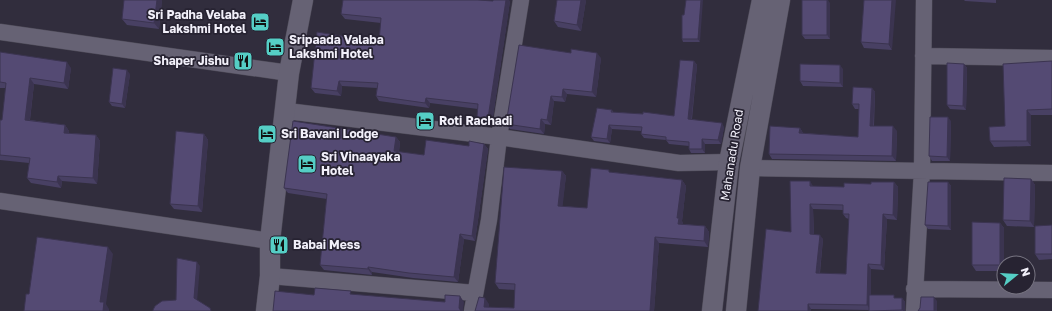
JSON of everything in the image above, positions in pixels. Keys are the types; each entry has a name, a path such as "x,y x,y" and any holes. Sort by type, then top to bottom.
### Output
{"street":[{"path":"266,311 270,276 270,241 286,112 288,73 303,0"},
{"path":"472,311 487,234 499,137 521,0"},
{"name":"Mahanadu Road","path":"712,311 729,162 762,0"},
{"name":"Mahanadu Road","path":"736,311 750,168 780,0"},
{"path":"914,311 914,289 922,170 924,0"},
{"path":"0,32 288,73"},
{"path":"923,56 1052,58"},
{"path":"286,112 303,112 499,137 679,163 729,162"},
{"path":"750,168 1052,173"},
{"path":"0,201 270,241"},
{"path":"270,276 475,293"},
{"path":"914,289 1052,290"}],"building":[{"path":"124,0 157,0 154,23 122,19"},
{"path":"343,0 506,0 488,118 477,117 478,104 426,98 425,103 376,96 378,83 339,81 337,91 311,88 317,32 379,42 381,18 341,14"},
{"path":"557,0 581,0 577,25 554,21"},
{"path":"686,0 701,0 698,39 682,39 682,15 684,15"},
{"path":"802,0 827,0 827,35 802,35"},
{"path":"864,0 892,0 889,44 861,42"},
{"path":"519,45 571,53 571,49 597,53 592,92 563,89 562,97 551,96 547,120 541,119 540,129 506,124"},
{"path":"0,52 67,62 64,83 30,78 25,120 65,125 64,133 96,135 93,178 58,176 57,182 27,178 30,158 0,155 0,120 2,120 6,83 0,82"},
{"path":"680,60 694,61 688,119 722,123 718,140 702,139 702,149 689,149 689,142 666,140 666,137 641,134 642,127 609,125 607,139 591,137 597,108 612,110 611,112 643,114 643,112 674,116"},
{"path":"1052,61 1052,109 1027,110 1027,141 990,141 989,127 1005,126 1003,64"},
{"path":"947,63 964,64 963,106 947,105"},
{"path":"800,64 840,65 840,83 800,81"},
{"path":"113,68 127,70 122,104 109,102"},
{"path":"853,87 872,88 870,126 893,126 892,156 769,154 770,126 800,128 799,133 858,137 859,104 852,104"},
{"path":"930,117 948,117 947,157 929,156"},
{"path":"293,121 396,137 394,151 424,155 426,140 469,146 469,141 484,144 472,236 460,234 454,277 409,273 368,267 368,269 320,265 327,194 284,188"},
{"path":"176,131 204,134 198,206 170,204"},
{"path":"504,167 562,171 558,206 587,208 591,168 609,170 609,172 682,180 677,218 679,218 678,224 705,226 704,241 655,237 650,311 475,311 479,297 485,298 484,307 514,308 515,284 495,283"},
{"path":"1004,178 1031,179 1030,221 1003,220"},
{"path":"790,181 810,181 810,186 844,187 844,183 871,184 871,182 894,182 893,215 883,214 881,265 868,264 867,305 808,304 808,311 758,311 766,229 791,232","holes":["810,204 843,205 843,214 849,214 846,274 816,273 820,235 810,234"]},
{"path":"928,182 948,182 948,226 925,225"},
{"path":"972,222 1000,223 1000,255 996,255 996,265 972,265"},
{"path":"1052,225 1052,254 1035,254 1035,226"},
{"path":"37,237 108,247 100,302 104,302 103,311 24,311 26,294 29,294"},
{"path":"177,258 197,262 194,298 210,308 211,311 153,311 155,306 162,301 176,300"},
{"path":"315,288 351,291 350,294 445,302 445,295 460,296 459,308 461,311 273,311 275,291 314,295"},
{"path":"869,295 894,295 894,298 902,298 902,310 869,311"},
{"path":"921,297 934,297 934,311 918,311 920,308"}],"place":[{"name":"Sri Padha Velaba Lakshmi Hotel","path":"260,22"},
{"name":"Sripaada Valaba Lakshmi Hotel","path":"275,47"},
{"name":"Shaper Jishu","path":"243,61"},
{"name":"Roti Rachadi","path":"425,121"},
{"name":"Sri Bavani Lodge","path":"267,134"},
{"name":"Sri Vinaayaka Hotel","path":"307,164"},
{"name":"Babai Mess","path":"279,245"}]}
